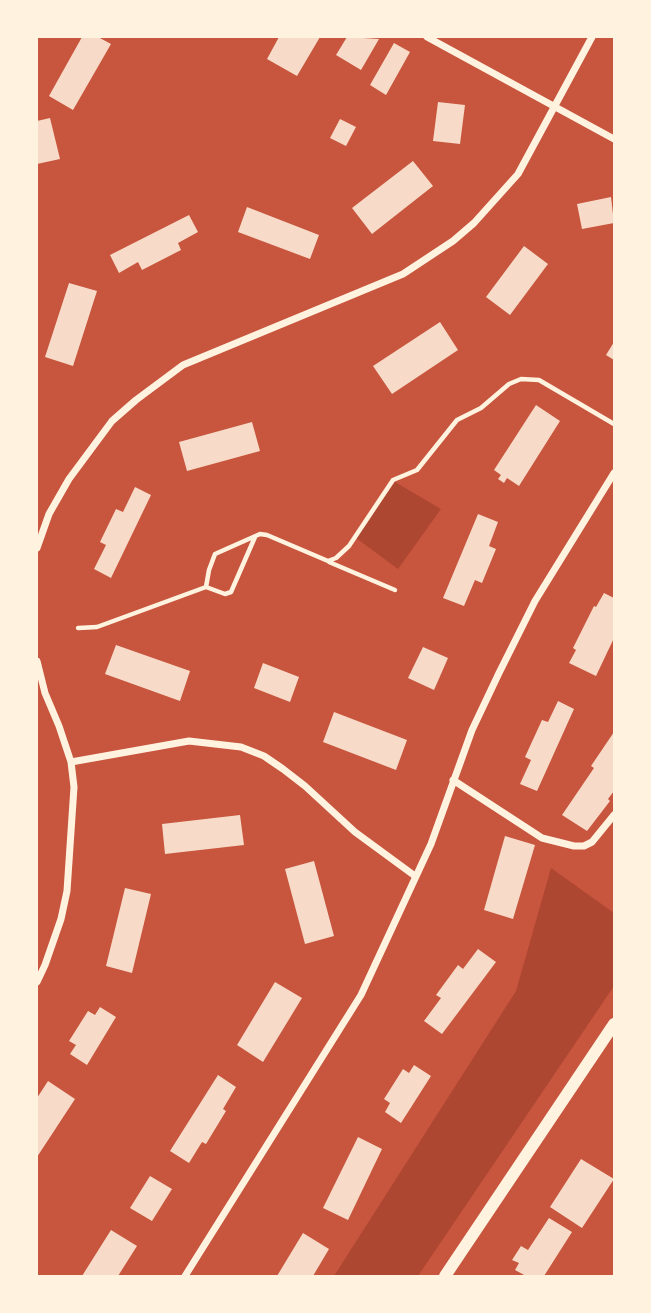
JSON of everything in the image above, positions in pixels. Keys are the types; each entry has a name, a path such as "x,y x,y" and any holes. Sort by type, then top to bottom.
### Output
{"street":[{"path":"427,37 614,139"},
{"path":"37,548 49,514 69,479 112,421 183,365 403,274 453,241 474,223 518,174 592,37"},
{"path":"185,1276 361,995 430,844 478,719 535,601 614,473"},
{"path":"37,662 45,693 60,726 71,762 74,788 67,891 61,919 37,982"},
{"path":"71,762 189,741 241,747 264,756 283,769 355,832 415,876"},
{"path":"453,780 542,838 574,846 584,846 592,842 614,814"},
{"path":"445,1276 614,1024"}],"path":[{"path":"328,561 349,546 393,480 417,470 457,421 481,408 509,384 521,380 539,380 614,425"},
{"path":"206,587 215,554 260,534 395,590"},
{"path":"78,628 97,627 206,587 225,594 231,592 256,536"}],"shaded area":[{"path":"395,482 441,509 398,569 356,538"},
{"path":"551,868 614,913 614,986 418,1276 334,1276 516,991"}],"building":[{"path":"82,37 98,37 111,44 73,110 49,96"},
{"path":"279,37 320,37 297,76 267,59"},
{"path":"347,37 379,39 361,70 336,55"},
{"path":"394,43 410,52 386,95 370,85"},
{"path":"438,102 465,105 460,144 433,141"},
{"path":"50,118 60,159 37,164 37,121"},
{"path":"340,119 356,127 346,146 330,138"},
{"path":"413,161 433,186 372,234 352,208"},
{"path":"611,197 614,223 582,229 577,204"},
{"path":"247,207 319,235 310,259 238,232"},
{"path":"189,215 198,232 178,243 181,250 142,270 138,262 119,273 110,255"},
{"path":"524,246 548,264 510,315 486,297"},
{"path":"69,283 97,291 73,366 45,357"},
{"path":"440,322 458,350 392,394 373,366"},
{"path":"614,342 614,360 606,355"},
{"path":"536,405 560,421 519,486 507,478 504,483 498,479 501,475 494,470"},
{"path":"252,422 260,451 187,471 179,442"},
{"path":"135,487 151,495 111,578 94,569 106,545 100,542 116,509 123,512"},
{"path":"478,514 498,522 489,546 496,549 482,583 475,580 464,606 443,598"},
{"path":"604,593 614,598 614,638 596,676 569,663 576,650 573,648 594,606 596,607"},
{"path":"116,645 190,671 180,701 105,674"},
{"path":"423,647 448,658 434,690 408,678"},
{"path":"263,663 299,677 290,702 254,688"},
{"path":"558,701 574,709 537,791 520,784 531,760 525,757 542,720 548,722"},
{"path":"334,712 407,740 396,770 323,742"},
{"path":"614,732 614,791 608,799 610,801 587,831 562,815 594,768 591,766"},
{"path":"240,815 244,845 165,854 162,824"},
{"path":"505,836 535,845 513,919 484,910"},
{"path":"314,861 334,936 305,944 285,869"},
{"path":"125,888 151,894 132,973 106,966"},
{"path":"478,949 496,962 442,1034 424,1021 441,998 436,995 458,965 463,969"},
{"path":"275,982 302,998 263,1062 237,1045"},
{"path":"100,1007 116,1017 87,1065 70,1054 76,1045 69,1041 88,1011 95,1015"},
{"path":"414,1065 431,1076 401,1123 385,1112 390,1103 384,1099 403,1069 409,1073"},
{"path":"218,1075 236,1087 223,1109 226,1111 206,1144 202,1142 189,1163 170,1151"},
{"path":"48,1081 75,1099 37,1157 37,1098"},
{"path":"358,1137 382,1149 348,1220 323,1208"},
{"path":"581,1159 614,1179 582,1228 550,1207"},
{"path":"150,1176 172,1189 152,1221 130,1208"},
{"path":"549,1218 572,1232 544,1276 526,1276 515,1270 519,1263 512,1260 521,1246 528,1250"},
{"path":"111,1230 137,1246 118,1276 82,1276"},
{"path":"303,1233 329,1249 313,1276 277,1276"}]}
